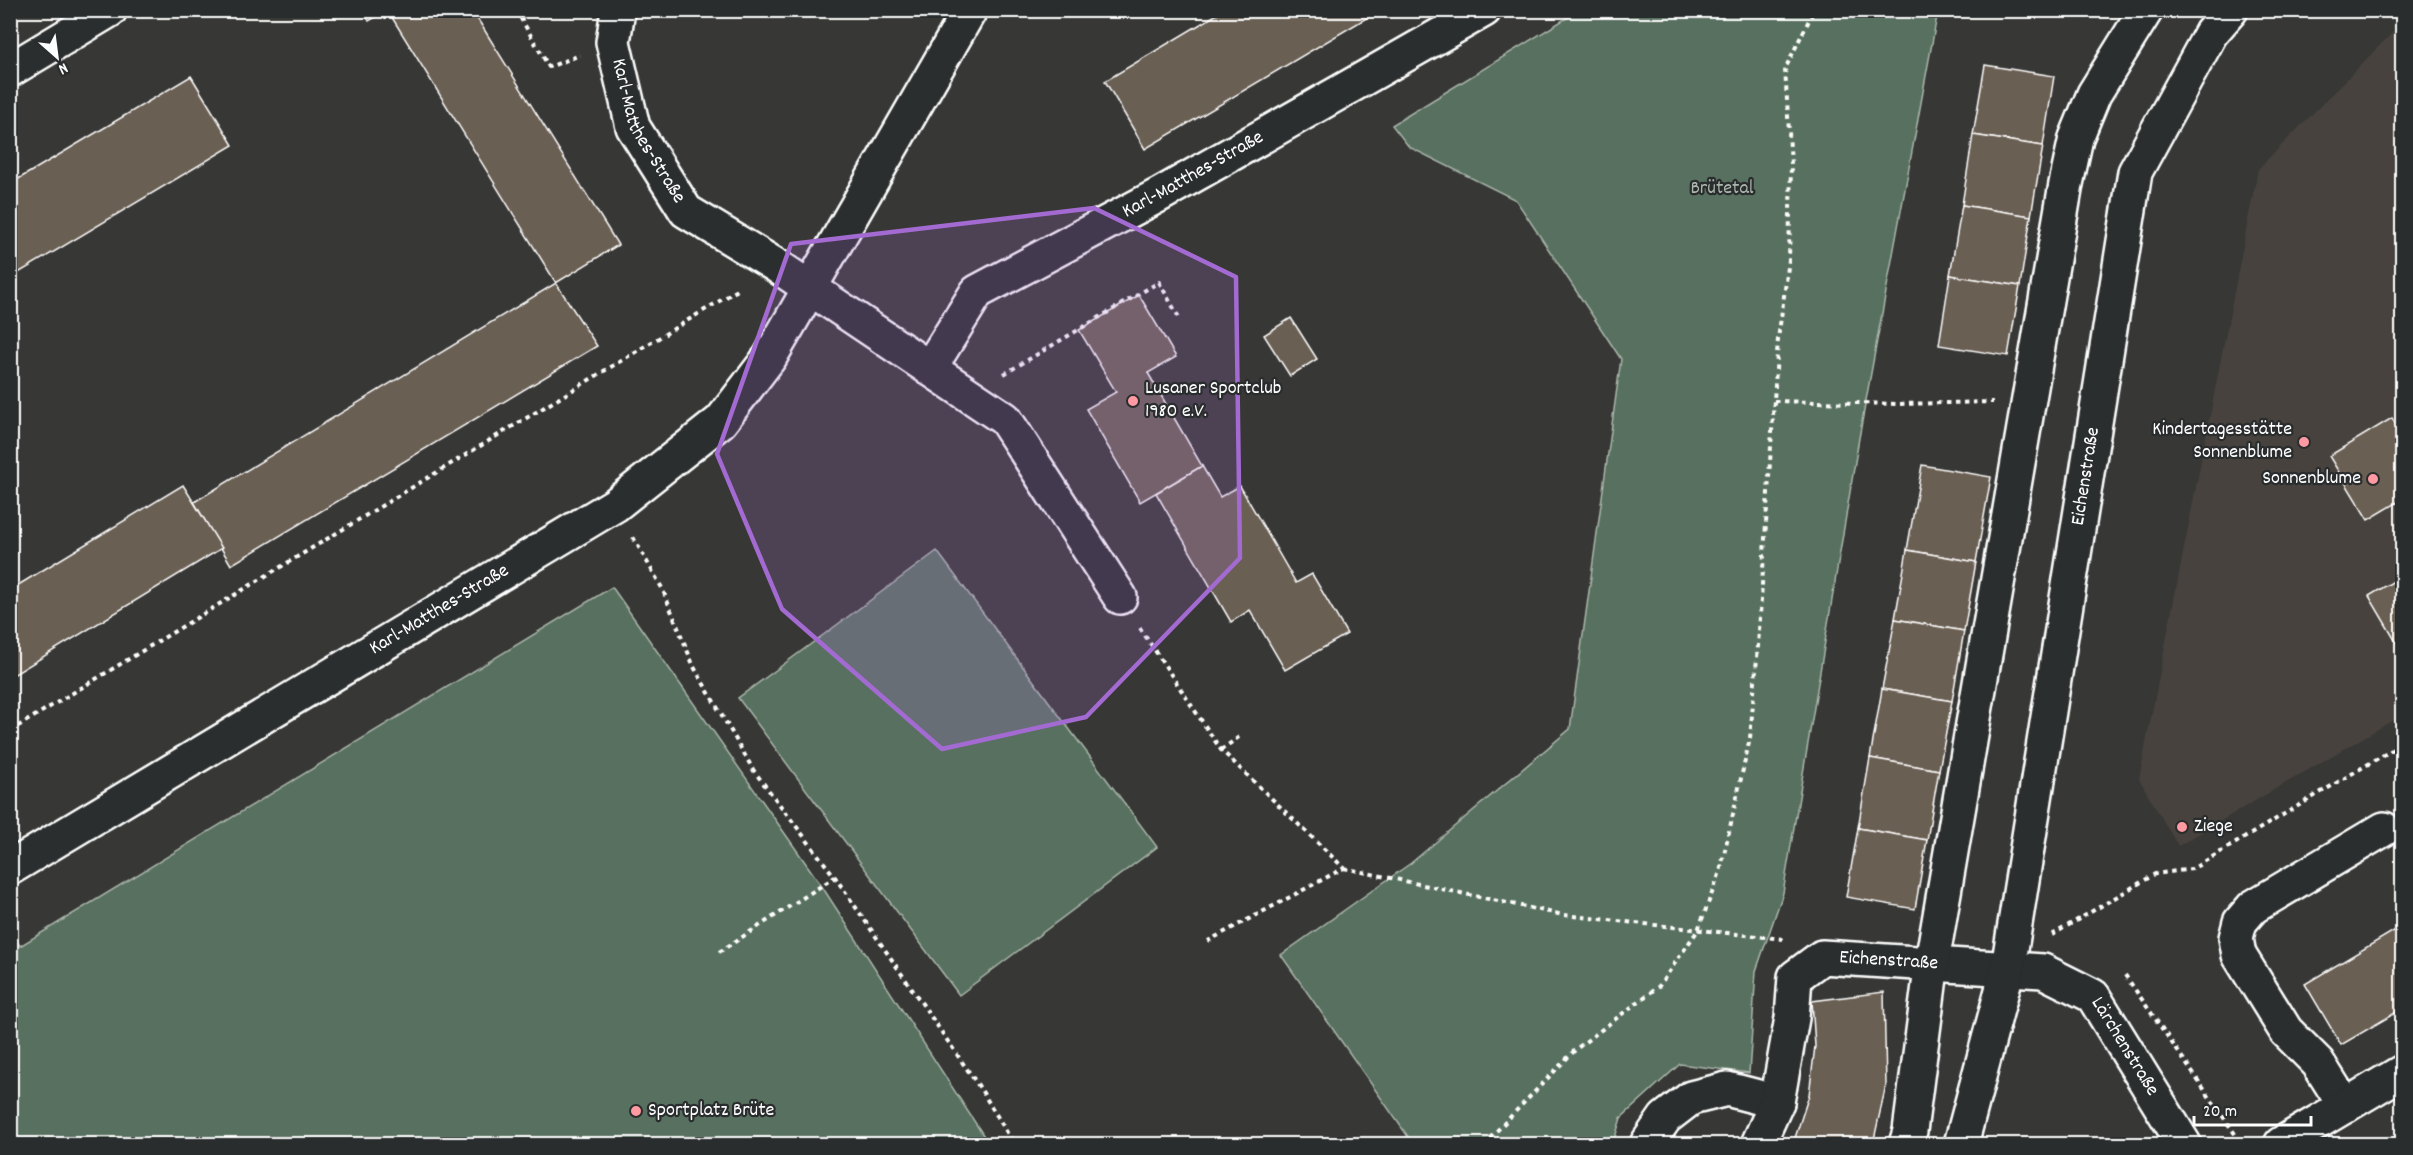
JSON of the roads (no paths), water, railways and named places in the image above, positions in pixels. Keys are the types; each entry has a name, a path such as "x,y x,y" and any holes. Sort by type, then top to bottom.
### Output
{"street":[{"path":"10,70 110,10"},
{"name":"Karl-Matthes-Straße","path":"618,10 613,42 633,127 686,211 812,288 1005,418 1120,597"},
{"name":"Karl-Matthes-Straße","path":"10,868 615,505 721,422 770,357 812,288 970,10"},
{"name":"Karl-Matthes-Straße","path":"931,366 976,292 1161,194 1484,10"},
{"path":"1906,1144 1910,1131 1932,962 2076,138 2094,94 2146,10"},
{"name":"Eichenstraße","path":"1961,1144 2008,968 2135,172 2211,33 2231,10"},
{"path":"2345,1106 2318,1063 2286,1031 2239,955 2236,938 2240,922 2253,907 2384,829"},
{"name":"Eichenstraße","path":"1758,1144 1777,1102 1792,1017 1795,977 1822,957 2008,968"},
{"name":"Lärchenstraße","path":"2008,968 2043,971 2093,996 2184,1144"},
{"path":"2281,1144 2403,1072"},
{"path":"1647,1144 1665,1118 1691,1098 1727,1089 1777,1102"}],"place":[{"name":"Lusaner Sportclub 1980 e.V.","path":"1133,401"},
{"name":"Kindertagesstätte Sonnenblume","path":"2304,442"},
{"name":"Sonnenblume","path":"2373,479"},
{"name":"Ziege","path":"2182,827"},
{"name":"Sportplatz Brüte","path":"636,1111"}],"park label":[{"name":"Brütetal","path":"1722,189"}]}
